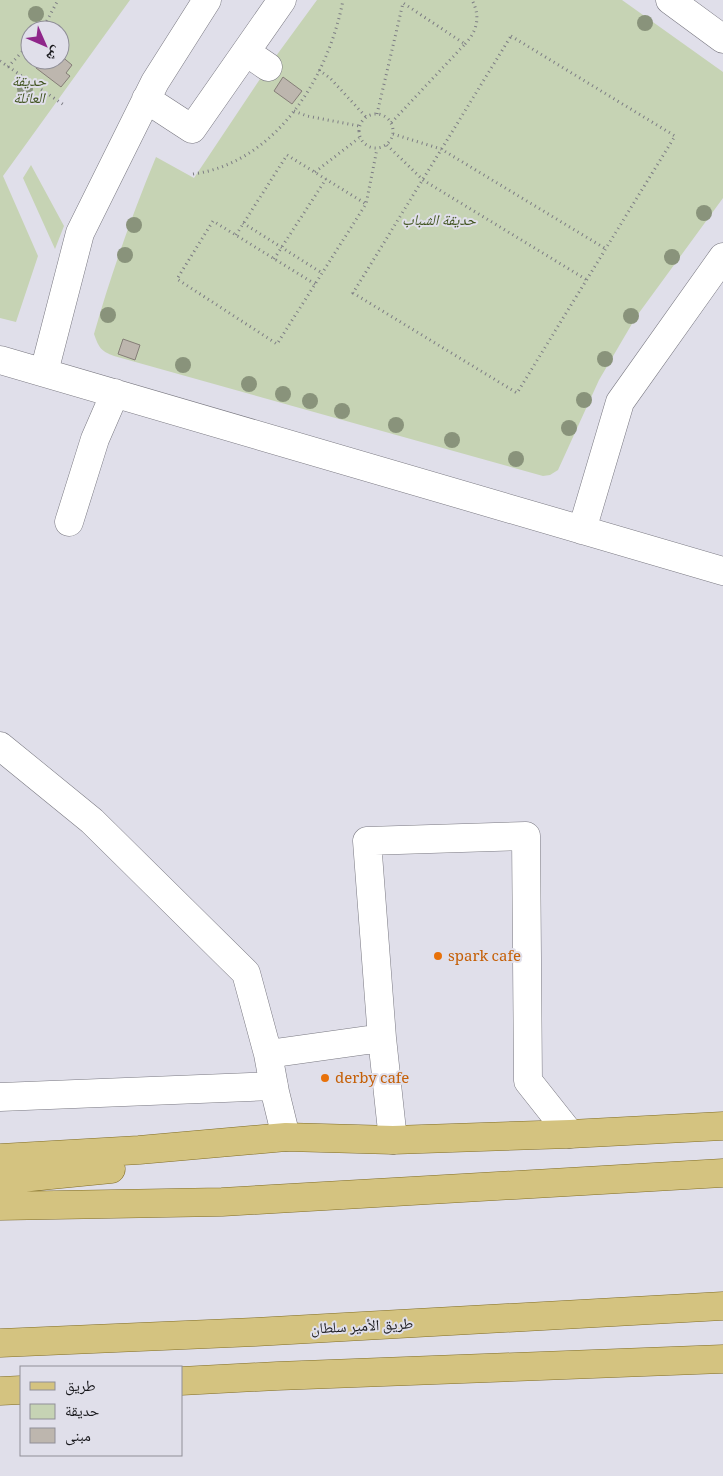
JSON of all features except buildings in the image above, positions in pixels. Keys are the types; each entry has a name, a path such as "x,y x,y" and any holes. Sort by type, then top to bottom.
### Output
{"main road":[{"path":"0,1158 139,1150 286,1137 393,1140 570,1134 723,1126"},
{"path":"0,1180 393,1140"},
{"path":"0,1223 222,1202 723,1173"},
{"path":"0,1206 222,1202"},
{"name":"طريق الأمير سلطان","path":"0,1343 255,1332 723,1306"},
{"path":"0,1327 105,1325 255,1332"},
{"path":"182,1381 723,1359"},
{"path":"0,1371 20,1372"},
{"path":"182,1374 277,1376"},
{"path":"0,1391 20,1390"}],"street":[{"path":"44,372 80,233 146,99 207,0"},
{"path":"146,99 192,129 282,0"},
{"path":"670,0 723,39"},
{"path":"246,52 268,67"},
{"path":"582,530 620,402 723,257"},
{"path":"0,360 723,571"},
{"path":"69,522 95,439 115,393"},
{"path":"0,746 92,822 246,974 268,1054 286,1137"},
{"path":"393,1140 382,1038 367,841 526,836 528,1081 570,1134"},
{"path":"268,1054 382,1038"},
{"path":"0,1097 274,1086"}],"path":[{"path":"47,20 58,0"},
{"path":"194,174 212,171 233,163 264,143 294,111 308,92 331,43 343,0"},
{"path":"391,123 473,35 478,24 472,0"},
{"path":"377,114 403,2 465,44"},
{"path":"511,36 675,136 517,393 353,293 441,150 511,36"},
{"path":"8,67 20,54"},
{"path":"0,61 64,105"},
{"path":"319,70 330,78 366,117"},
{"path":"294,111 307,116 359,126"},
{"path":"377,114 383,115 391,123 393,134 387,144 377,149 366,146 359,138 359,126 366,117 377,114"},
{"path":"393,134 441,150 606,249"},
{"path":"315,172 359,138"},
{"path":"387,144 423,180 587,280"},
{"path":"315,284 213,221 177,279 277,344 366,204 377,149"},
{"path":"236,235 287,154 366,204"},
{"path":"274,259 326,179"},
{"path":"243,223 322,273"}],"green space":[{"name":"حديقة العائلة","path":"0,0 130,0 3,176 38,256 16,322 0,318"},
{"name":"حديقة الشباب","path":"317,0 622,0 723,72 723,198 636,317 599,380 558,470 550,475 543,476 114,356 103,351 97,343 94,334 107,289 156,157 194,178 268,67"},
{"path":"31,165 64,226 55,249 23,178"}],"place":[{"name":"spark cafe","path":"438,956"},
{"name":"derby cafe","path":"325,1078"}]}
